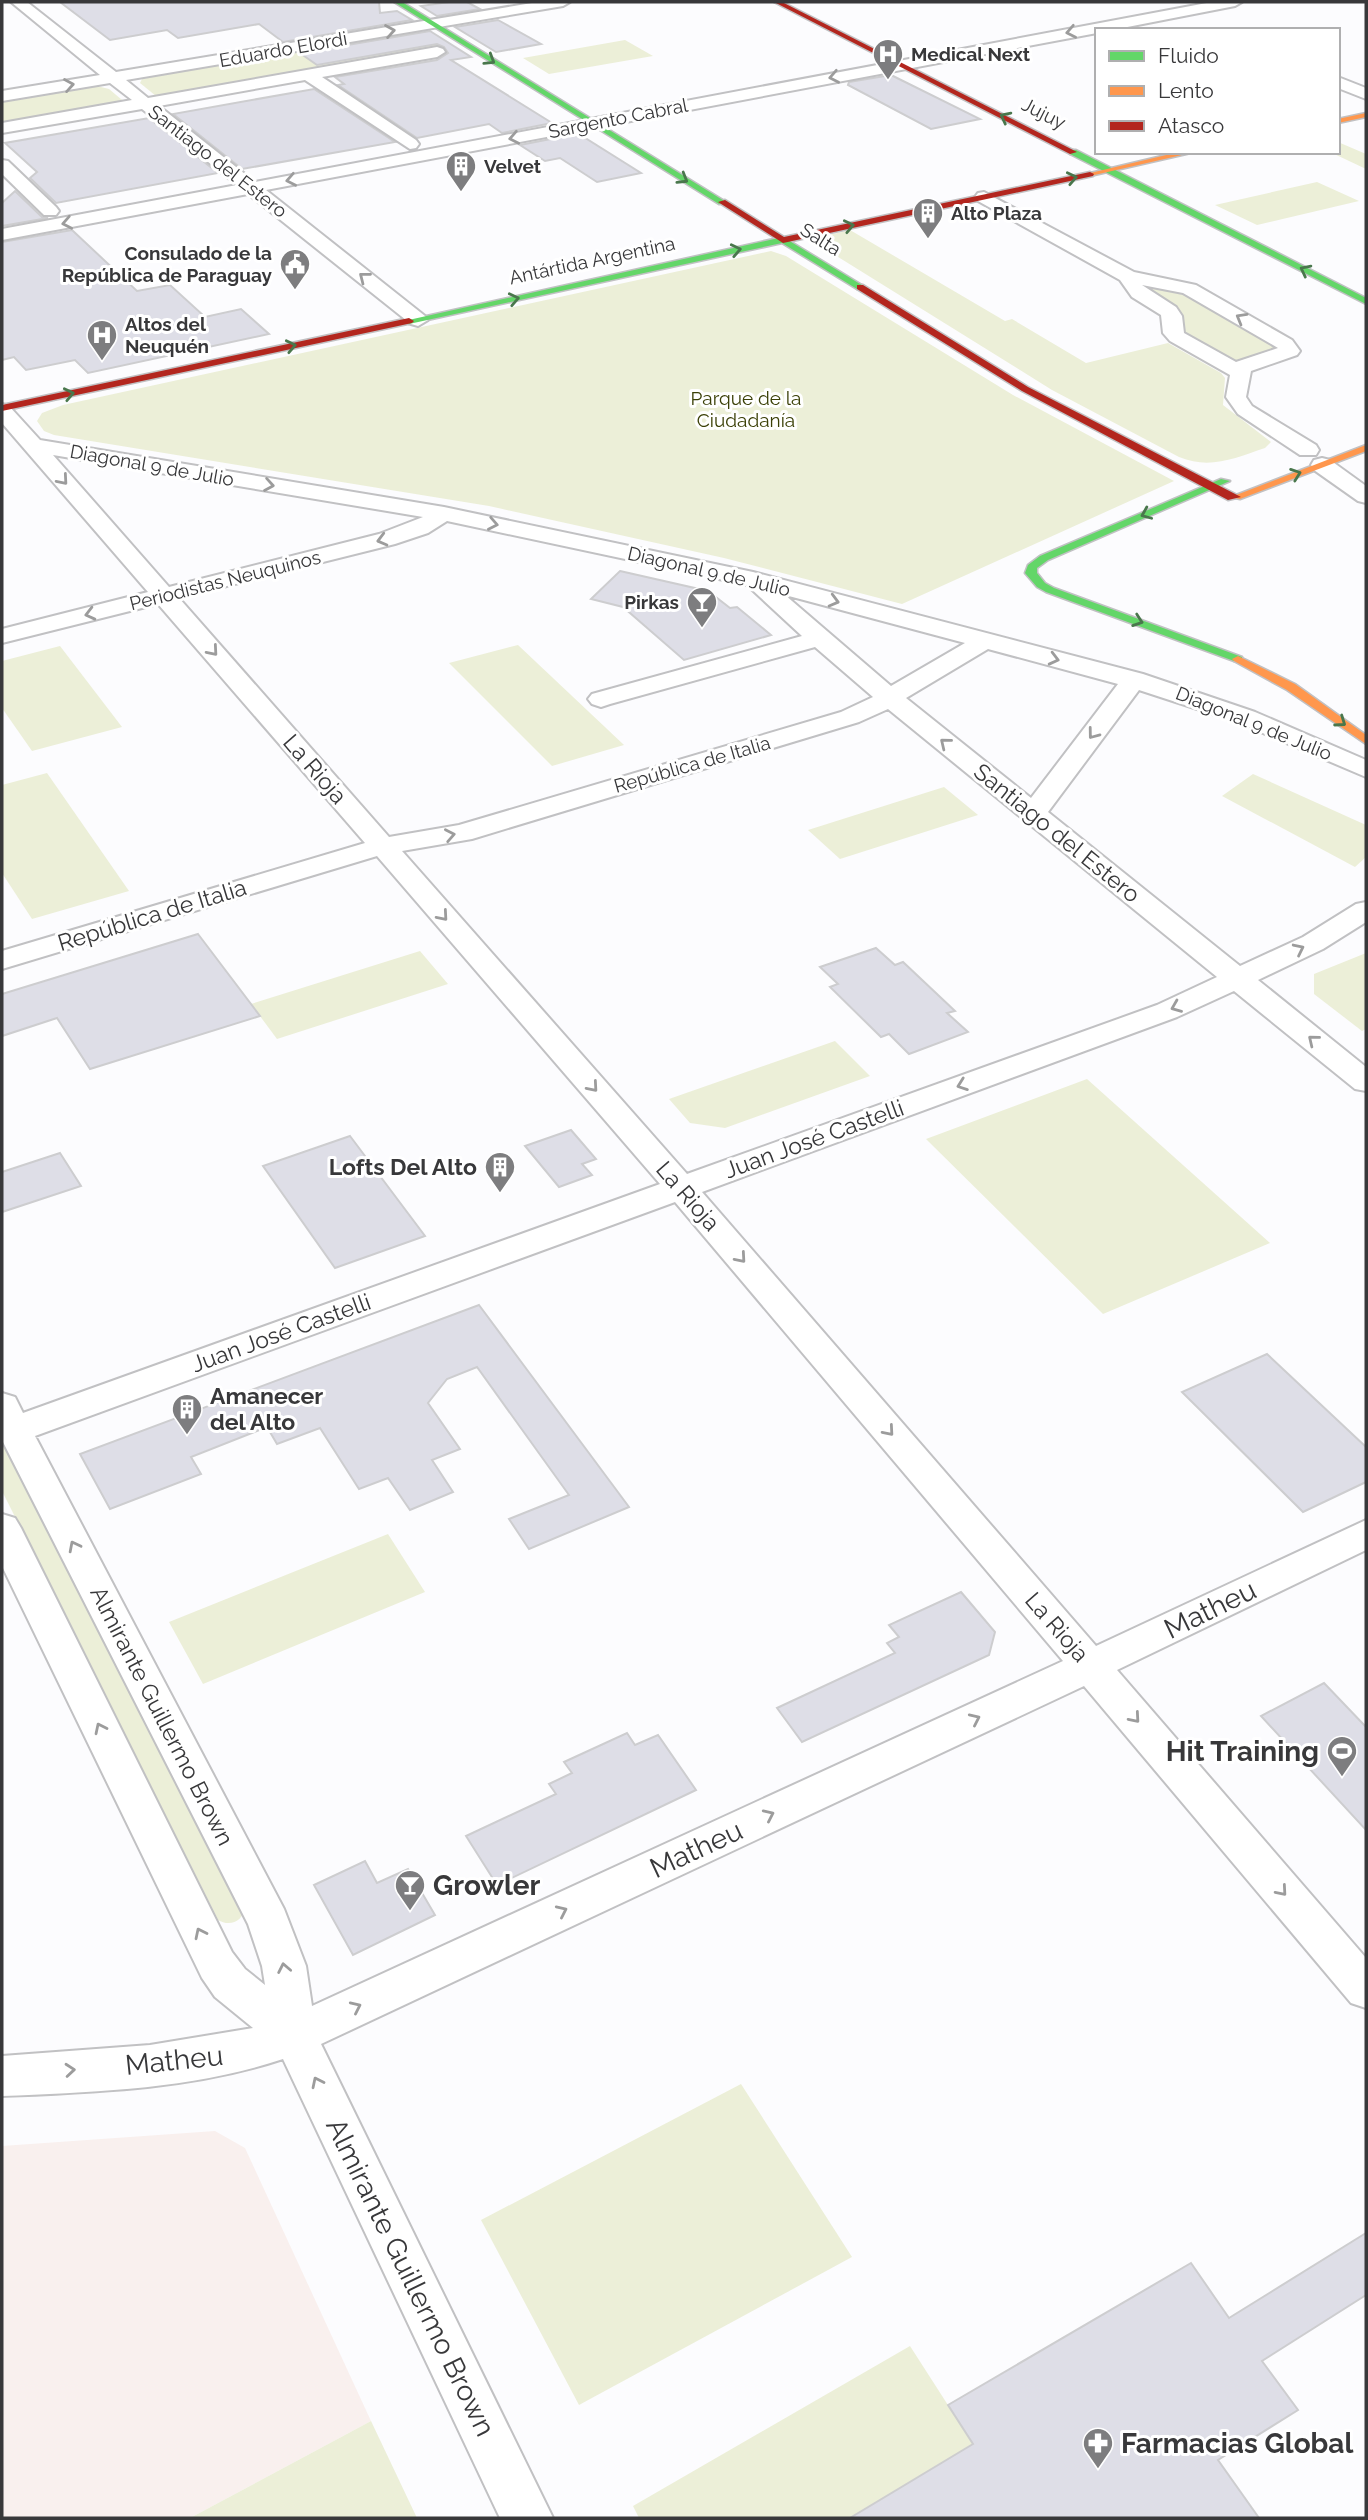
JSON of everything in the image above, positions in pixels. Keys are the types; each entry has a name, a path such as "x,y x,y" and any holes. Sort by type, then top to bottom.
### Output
{"main road":[{"name":"Salta","path":"397,2 1025,389 1232,498 1317,454"},
{"name":"Jujuy","path":"778,2 1364,299"},
{"path":"1340,121 1366,115"},
{"name":"Antártida Argentina","path":"2,409 1182,154"},
{"path":"1283,460 1366,448"},
{"path":"1246,473 1209,486 1044,558 1032,567 1031,573 1041,585 1050,590 1247,662 1291,687 1366,740"}],"street":[{"name":"Santiago del Estero","path":"18,2 418,320"},
{"name":"Eduardo Elordi","path":"2,96 563,2"},
{"path":"1152,2 1207,25"},
{"name":"Sargento Cabral","path":"1096,28 1235,2"},
{"name":"Sargento Cabral","path":"2,235 1095,28"},
{"name":"Eduardo Elordi","path":"2,128 438,52"},
{"path":"308,75 410,144"},
{"path":"1340,83 1366,94"},
{"path":"2,166 51,211"},
{"path":"984,197 1128,276 1189,289 1290,348 1290,351 1249,363 1239,372 1236,397 1239,404 1317,454 1366,496"},
{"path":"1128,276 1132,288 1169,312 1172,316 1173,332 1177,337 1239,372"},
{"name":"La Rioja","path":"2,409 681,1188 1366,1989"},
{"name":"Diagonal 9 de Julio","path":"32,445 444,514 753,579 1134,679 1233,712 1366,769"},
{"name":"Periodistas Neuquinos","path":"2,636 403,535 444,514"},
{"name":"Santiago del Estero","path":"753,579 818,639 883,693 1366,1082"},
{"path":"601,699 818,639"},
{"name":"República de Italia","path":"2,960 382,846 462,832 850,717 883,693 976,639"},
{"path":"1033,814 1134,679"},
{"name":"Juan José Castelli","path":"8,1418 681,1188 1167,1011 1313,943 1366,910"},
{"name":"Almirante Guillermo Brown","path":"8,1418 269,1922 284,1966 294,2035 527,2518"},
{"name":"Almirante Guillermo Brown","path":"2,1528 217,1965 238,1991 294,2035"},
{"name":"Matheu","path":"2,2076 211,2059 256,2049 294,2035 1090,1666 1366,1534"}],"shaded area":[{"path":"215,2131 245,2148 371,2421 190,2518 2,2518 2,2146"}],"green space":[{"path":"425,32 462,53 167,105 140,83 142,79 151,77"},
{"path":"625,40 653,56 549,74 523,58"},
{"path":"97,86 109,89 134,110 2,134 2,101"},
{"path":"1340,143 1366,154 1366,169 1334,154 1340,154"},
{"path":"1317,182 1359,201 1257,225 1215,205"},
{"path":"850,230 1005,321 1012,319 1086,363 1168,343 1221,373 1225,378 1223,405 1271,442 1265,448 1212,463 1179,457 1052,390 814,242 817,238"},
{"name":"Parque de la Ciudadanía","path":"771,251 786,256 1013,395 1174,481 902,604 724,558 489,506 54,435 44,431 37,421 42,413 63,405"},
{"path":"1140,285 1185,295 1279,348 1276,352 1233,362 1189,341"},
{"path":"518,645 624,745 552,766 449,663"},
{"path":"60,646 122,727 32,751 2,708 2,661"},
{"path":"47,773 129,891 32,919 2,873 2,785"},
{"path":"1253,774 1366,825 1366,857 1355,867 1222,796"},
{"path":"944,787 978,815 840,859 808,830"},
{"path":"420,951 448,984 277,1039 251,1004"},
{"path":"1366,953 1366,1029 1362,1031 1314,994 1314,974"},
{"path":"835,1041 870,1076 725,1128 690,1123 669,1099"},
{"path":"1087,1079 1270,1243 1103,1314 926,1139"},
{"path":"2,1437 244,1907 239,1920 235,1922 218,1920 2,1491"},
{"path":"388,1534 425,1592 203,1684 169,1622"},
{"path":"741,2084 852,2257 579,2405 481,2220"},
{"path":"910,2346 973,2444 850,2518 639,2518 633,2506"},
{"path":"371,2421 417,2518 190,2518"}],"building":[{"path":"60,2 379,2 380,13 397,11 412,20 283,42 259,24 178,38 167,30 110,40"},
{"path":"467,2 480,9 437,16 421,6"},
{"path":"498,20 541,44 496,52 455,27"},
{"path":"430,31 471,57 451,60 552,123 502,133 489,124 417,138 338,85 344,84 335,77 437,60 448,53 444,47 437,44 317,65 300,53"},
{"path":"891,75 980,119 931,129 848,85 849,82"},
{"path":"314,89 395,142 242,169 173,114"},
{"path":"149,118 218,173 56,203 30,178 37,172 5,143"},
{"path":"571,135 582,136 641,173 597,182 560,158 545,161 520,145"},
{"path":"15,191 42,217 48,218 2,226 2,203"},
{"path":"72,230 137,291 170,285 205,317 241,309 269,334 88,373 75,360 26,370 14,357 2,360 2,242"},
{"name":"Pirkas","path":"620,571 708,591 730,608 737,607 771,635 684,660 623,607 591,599"},
{"path":"198,934 260,1016 90,1069 57,1018 2,1036 2,994"},
{"path":"876,948 895,965 903,962 955,1011 947,1013 968,1032 909,1054 889,1034 881,1037 830,987 838,984 820,967"},
{"path":"571,1130 596,1159 582,1164 592,1175 559,1187 525,1146"},
{"path":"350,1136 425,1236 335,1268 263,1166"},
{"path":"60,1153 81,1186 2,1212 2,1172"},
{"path":"479,1305 629,1507 529,1549 509,1519 569,1495 477,1367 447,1379 428,1403 460,1449 432,1460 453,1492 410,1510 388,1478 359,1489 320,1428 277,1444 267,1427 191,1457 201,1474 110,1509 80,1454"},
{"path":"1267,1354 1366,1447 1366,1482 1303,1512 1182,1392"},
{"path":"961,1592 995,1632 989,1655 802,1742 777,1708 895,1653 887,1643 899,1637 889,1625"},
{"name":"Hit Training","path":"1324,1683 1366,1727 1366,1830 1261,1716"},
{"path":"627,1733 635,1745 658,1735 696,1790 497,1885 466,1836 556,1794 549,1784 572,1773 564,1762"},
{"path":"365,1861 377,1883 408,1869 435,1915 353,1955 314,1885"},
{"path":"1366,2233 1366,2295 1262,2361 1298,2410 1218,2460 1259,2518 850,2518 973,2444 948,2405 1191,2263 1229,2318"}],"traffic: fast":[{"path":"397,2 722,202"},
{"path":"1073,152 1366,301"},
{"path":"409,321 783,240 860,287"},
{"path":"1225,481 1044,558 1032,567 1031,573 1041,585 1050,590 1238,659"}],"traffic: slow":[{"path":"1340,121 1366,115"},
{"path":"1090,174 1182,154"},
{"path":"1236,497 1366,448"},
{"path":"1238,659 1291,687 1366,740"}],"traffic: jam":[{"path":"777,2 1073,152"},
{"path":"722,202 783,240 1090,174"},
{"path":"860,287 1025,389 1232,498 1236,497"},
{"path":"2,408 409,321"}],"place":[{"name":"Medical Next","path":"888,81"},
{"name":"Velvet","path":"461,193"},
{"name":"Alto Plaza","path":"928,240"},
{"name":"Consulado de la República de Paraguay","path":"295,291"},
{"name":"Altos del Neuquén","path":"102,362"},
{"name":"Pirkas","path":"702,629"},
{"name":"Lofts Del Alto","path":"500,1194"},
{"name":"Amanecer del Alto","path":"187,1436"},
{"name":"Hit Training","path":"1342,1778"},
{"name":"Growler","path":"410,1912"},
{"name":"Farmacias Global","path":"1098,2470"}]}
